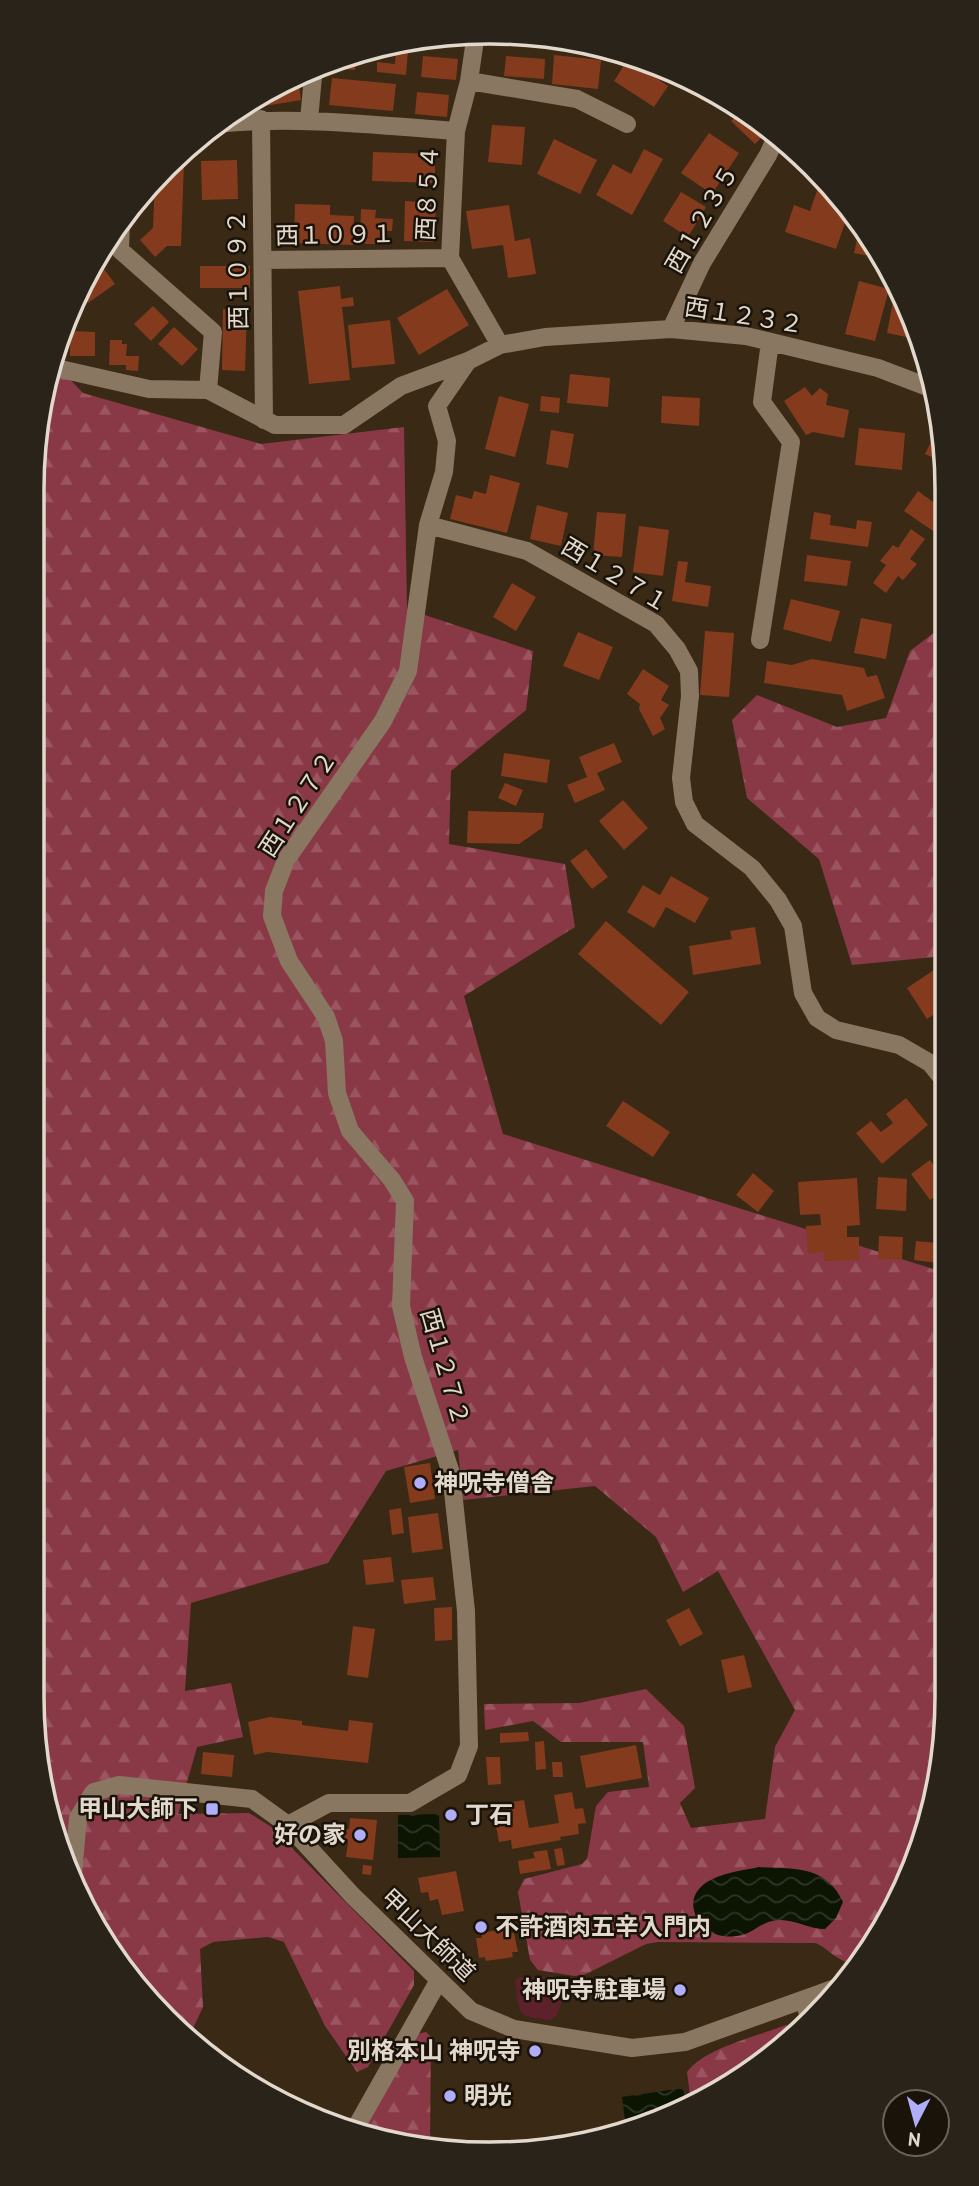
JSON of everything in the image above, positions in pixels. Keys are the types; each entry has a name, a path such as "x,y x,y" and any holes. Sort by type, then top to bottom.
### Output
{"street":[{"name":"西８５４","path":"475,45 456,131 450,258 500,345"},
{"path":"469,80 577,99 627,124"},
{"path":"309,120 313,81"},
{"name":"西１０９２","path":"261,119 264,420"},
{"path":"238,122 309,120 456,131"},
{"name":"西１２３５","path":"671,329 702,262 772,145"},
{"path":"60,369 149,389 208,390 213,332 120,250 120,240"},
{"name":"西１０９１","path":"263,260 450,258"},
{"name":"西１２３２","path":"208,390 275,425 344,425 401,386 468,361 500,345 545,337 671,329 746,336 878,368 923,385"},
{"path":"760,640 791,442 762,402 770,342"},
{"path":"428,525 444,472 447,441 437,406 468,361"},
{"name":"西１２７１","path":"428,525 527,551 656,624 677,649 689,671 690,696 681,778 684,802 695,824 752,869 778,900 793,926 803,993 817,1018 836,1030 899,1045 930,1063 935,1069"},
{"name":"西１２７２","path":"288,1825 329,1803 410,1803 458,1776 469,1746 466,1611 450,1473 413,1357 401,1306 405,1201 392,1181 350,1131 337,1093 334,1041 326,1017 289,961 272,915 274,891 286,860 383,721 408,671 428,525"},
{"name":"甲山大師道","path":"74,1858 78,1818 94,1792 119,1785 252,1799 288,1825 352,1895 471,2011 514,2029 632,2048 685,2042 822,1993"},
{"path":"359,2123 439,1980"}],"lane":[{"path":"800,2001 804,2013"}],"green space":[{"path":"60,369 83,393 261,444 404,427 407,609 533,651 526,710 451,771 449,844 565,864 575,927 464,996 503,1134 935,1270 935,1696 931,1755 927,1783 912,1840 876,1919 847,1962 816,1943 658,1942 646,1944 584,1975 574,1976 538,1970 530,1960 518,1892 524,1879 582,1864 587,1859 596,1806 608,1792 649,1787 643,1742 561,1742 533,1721 485,1730 484,1704 579,1703 646,1689 684,1726 695,1788 680,1803 691,1828 765,1819 775,1747 795,1710 718,1571 683,1592 656,1537 595,1486 463,1500 458,1450 386,1471 328,1563 191,1603 185,1691 231,1683 243,1737 197,1747 178,1814 249,1813 270,1826 414,1971 414,1985 368,2067 357,2072 325,2026 284,1942 268,1937 213,1942 200,1949 203,2007 193,2029 174,2012 136,1968 103,1919 67,1840 52,1783 45,1726 44,490 48,431"},
{"path":"935,632 935,957 852,965 819,859 747,798 732,720 757,695 837,727 886,718 910,651"},
{"path":"786,2025 789,2027 737,2067 690,2094 687,2072 695,2064 718,2049"},
{"path":"426,2032 431,2037 430,2138 368,2125 417,2034"}],"shaded area":[{"path":"519,1977 565,1977 568,1984 557,2015 550,2020 524,2015 519,2007 515,1980"}],"water":[{"path":"439,1814 440,1857 398,1858 398,1815"},
{"path":"759,1867 808,1871 828,1881 843,1902 836,1918 825,1929 790,1921 770,1921 748,1933 733,1937 715,1934 707,1929 696,1916 694,1900 697,1892 716,1878"},
{"path":"683,2088 685,2097 625,2121 622,2097"}],"building":[{"path":"408,51 406,75 377,72 377,62 395,64 396,54"},
{"path":"554,55 601,60 598,89 552,84"},
{"path":"423,56 458,59 456,80 421,77"},
{"path":"506,56 545,59 544,79 504,76"},
{"path":"356,64 355,70 342,69"},
{"path":"624,65 650,74 668,86 654,107 614,81"},
{"path":"332,78 396,84 393,111 329,105"},
{"path":"299,87 301,100 262,106"},
{"path":"417,92 449,95 447,117 415,114"},
{"path":"735,117 762,137 755,144 731,121"},
{"path":"492,125 525,127 522,165 488,162"},
{"path":"709,133 739,153 712,194 681,173"},
{"path":"554,139 597,160 580,194 537,174"},
{"path":"644,149 663,159 632,215 596,195 613,164 631,174"},
{"path":"373,152 435,154 435,183 372,181"},
{"path":"237,160 238,199 202,200 201,161"},
{"path":"184,165 181,246 167,246 155,257 140,240 153,228 154,196"},
{"path":"818,188 847,224 845,223 836,249 785,232 794,205 810,211"},
{"path":"681,192 706,207 688,237 663,221"},
{"path":"405,201 436,203 434,242 404,241"},
{"path":"295,204 330,205 330,215 354,216 353,245 294,243"},
{"path":"509,205 515,241 530,238 536,274 508,278 503,245 472,249 466,211"},
{"path":"361,209 376,210 375,218 393,219 392,231 382,231 382,244 365,244 366,234 360,234"},
{"path":"857,238 869,256 854,253"},
{"path":"200,266 250,266 250,288 200,288"},
{"path":"103,267 115,284 88,303 86,300"},
{"path":"859,281 887,289 875,341 845,334"},
{"path":"340,286 341,299 353,297 354,306 342,307 350,380 309,384 298,291"},
{"path":"447,289 469,325 419,355 397,318"},
{"path":"893,301 909,337 887,333"},
{"path":"153,306 169,322 151,341 134,324"},
{"path":"223,309 247,310 245,371 222,370"},
{"path":"390,320 395,364 352,368 348,325"},
{"path":"174,327 198,349 182,366 158,344"},
{"path":"73,331 95,332 95,356 70,356 70,339"},
{"path":"110,340 122,340 122,344 127,344 126,356 139,356 138,371 126,370 126,365 109,365"},
{"path":"570,374 610,378 608,407 567,403"},
{"path":"805,387 812,396 820,388 828,394 826,405 849,410 844,438 813,432 806,435 784,401"},
{"path":"499,396 529,404 515,457 485,449"},
{"path":"541,396 560,398 559,413 540,411"},
{"path":"662,396 700,398 699,426 661,423"},
{"path":"859,428 905,433 902,470 855,465"},
{"path":"551,430 574,434 568,468 546,464"},
{"path":"932,440 934,458 925,454"},
{"path":"490,475 520,483 507,533 450,519 456,495 472,499 474,491 486,494"},
{"path":"918,491 935,503 935,528 933,531 904,511"},
{"path":"537,505 568,513 561,546 530,539"},
{"path":"597,512 626,514 622,557 593,555"},
{"path":"814,512 831,515 830,525 856,529 857,520 872,522 868,547 810,539"},
{"path":"639,526 669,530 663,576 633,572"},
{"path":"911,529 925,539 910,559 917,564 903,580 898,576 886,593 873,583 886,565 880,561 893,545 898,548"},
{"path":"807,555 851,561 847,586 804,581"},
{"path":"678,561 688,562 685,582 711,586 708,607 672,601"},
{"path":"512,583 536,597 516,631 493,617"},
{"path":"791,599 840,611 831,642 783,629"},
{"path":"861,618 892,624 886,659 854,653"},
{"path":"705,631 734,633 729,697 700,695"},
{"path":"578,632 613,647 599,680 563,666"},
{"path":"812,659 864,668 867,677 877,675 885,698 847,711 842,695 764,683 767,661 792,665"},
{"path":"643,669 669,686 661,700 669,705 660,718 665,729 653,736 639,709 640,704 627,694"},
{"path":"614,743 622,762 597,773 605,790 575,803 567,785 587,777 579,757"},
{"path":"504,753 550,760 547,783 501,776"},
{"path":"505,783 523,790 516,806 498,798"},
{"path":"623,800 648,828 624,850 599,821"},
{"path":"468,811 544,813 542,828 519,844 467,843"},
{"path":"586,849 608,877 592,889 570,861"},
{"path":"671,876 709,898 695,923 666,907 654,928 627,912 643,885 660,895"},
{"path":"606,921 689,992 661,1025 578,954"},
{"path":"755,927 761,964 693,975 689,946 732,939 730,931"},
{"path":"935,969 935,1014 927,1019 907,988"},
{"path":"906,1098 928,1125 882,1164 856,1133 871,1121 881,1132 893,1123 886,1114"},
{"path":"623,1101 670,1132 653,1157 606,1126"},
{"path":"930,1160 935,1167 935,1197 930,1200 911,1174"},
{"path":"753,1173 774,1191 758,1212 736,1195"},
{"path":"878,1177 907,1179 906,1211 876,1209"},
{"path":"857,1178 860,1225 847,1226 847,1237 859,1237 859,1260 824,1261 824,1252 808,1253 806,1226 821,1225 820,1214 800,1215 798,1182"},
{"path":"879,1236 903,1237 902,1260 878,1259"},
{"path":"916,1241 935,1243 935,1263 914,1260"},
{"name":"神呪寺僧舎","path":"430,1463 435,1499 410,1503 404,1467"},
{"path":"401,1508 404,1533 392,1535 389,1510"},
{"path":"438,1513 443,1549 412,1553 408,1517"},
{"path":"391,1557 394,1582 366,1585 363,1560"},
{"path":"433,1577 436,1600 404,1604 401,1580"},
{"path":"452,1607 452,1640 435,1641 434,1608"},
{"path":"689,1608 703,1634 680,1646 666,1620"},
{"path":"353,1626 375,1629 368,1678 347,1675"},
{"path":"744,1655 752,1687 728,1693 721,1660"},
{"path":"270,1717 302,1721 302,1725 348,1731 349,1720 373,1723 368,1763 267,1752 254,1755 248,1722"},
{"path":"528,1732 529,1741 500,1743 500,1733"},
{"path":"544,1741 546,1769 536,1770 535,1742"},
{"path":"636,1745 642,1778 586,1788 580,1756"},
{"path":"203,1752 234,1755 232,1777 201,1774"},
{"path":"486,1757 500,1757 501,1784 488,1785"},
{"path":"552,1762 562,1762 563,1777 553,1777"},
{"path":"572,1792 575,1809 583,1808 586,1823 578,1824 579,1834 512,1849 511,1840 499,1842 492,1805 524,1800 529,1828 559,1823 554,1795"},
{"name":"好の家","path":"350,1818 377,1820 373,1860 346,1857 348,1842 344,1841 345,1829 349,1829"},
{"path":"562,1848 565,1865 557,1866 554,1849"},
{"path":"547,1850 551,1869 520,1874 518,1861 535,1858 533,1852"},
{"path":"363,1865 372,1866 371,1875 362,1874"},
{"path":"456,1871 464,1911 442,1915 438,1899 430,1901 428,1892 421,1893 418,1878"},
{"path":"508,1928 509,1934 514,1933 518,1952 512,1952 513,1957 486,1961 485,1957 479,1958 476,1938 482,1938 481,1933"},
{"path":"458,2041 469,2043 468,2052 457,2050"}],"place":[{"name":"神呪寺僧舎","path":"420,1483"},
{"name":"甲山大師下","path":"212,1809"},
{"name":"丁石","path":"451,1815"},
{"name":"好の家","path":"360,1835"},
{"name":"不許酒肉五辛入門内","path":"481,1927"},
{"name":"神呪寺駐車場","path":"680,1990"},
{"name":"別格本山 神呪寺","path":"535,2051"},
{"name":"明光","path":"450,2096"}]}
